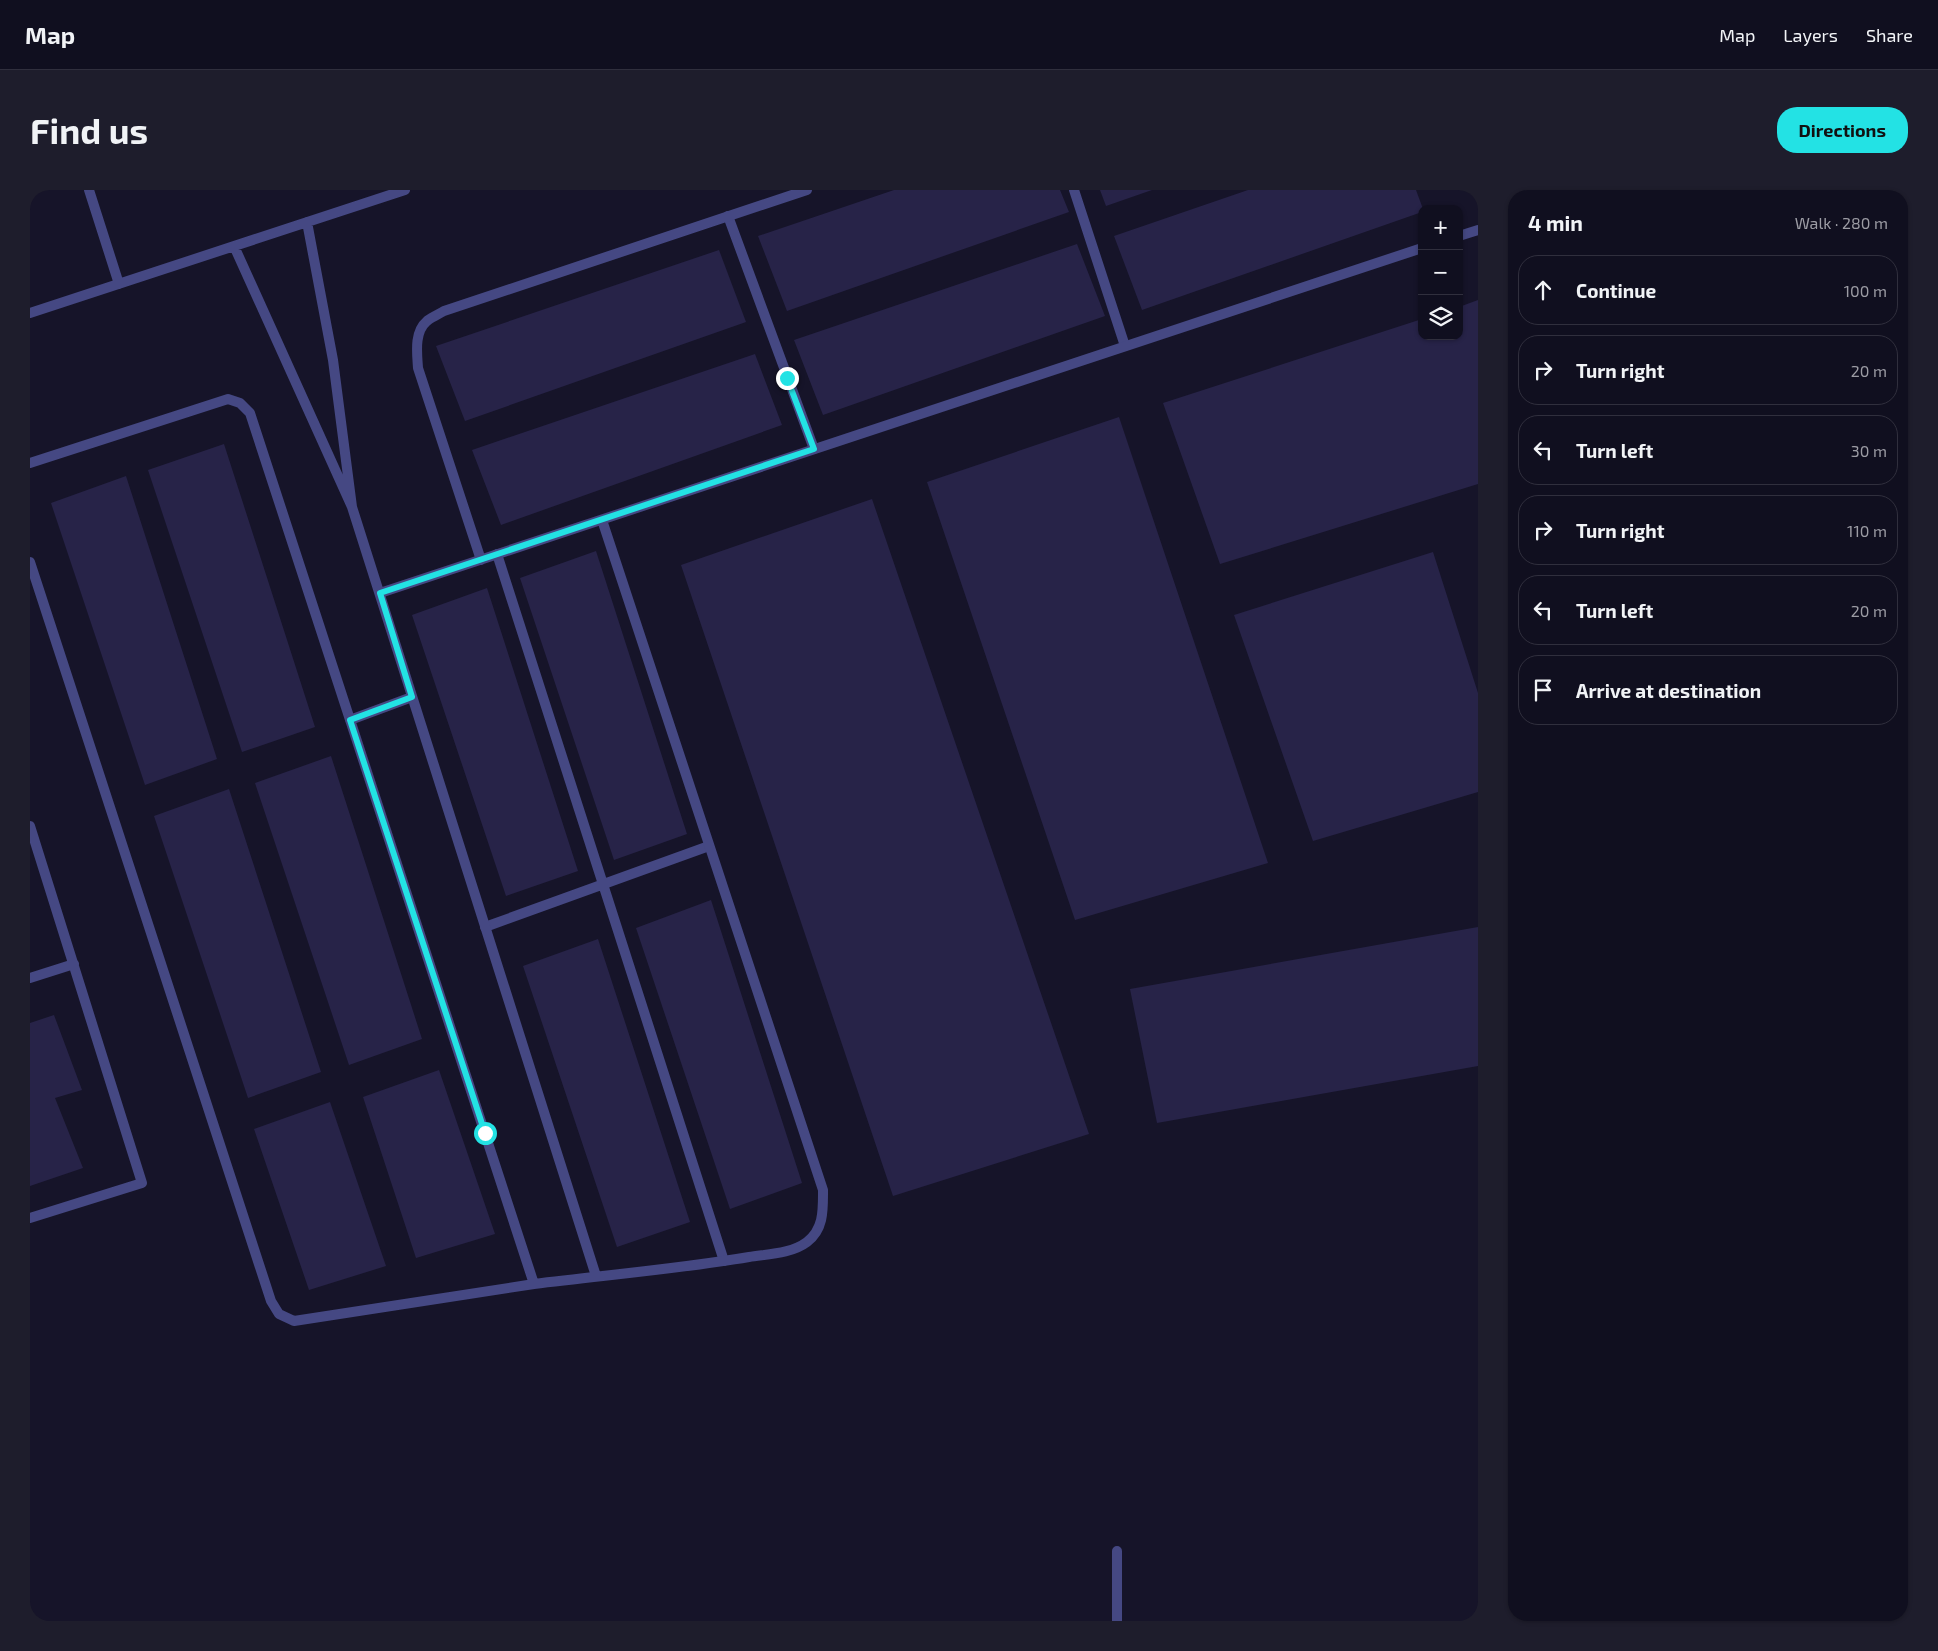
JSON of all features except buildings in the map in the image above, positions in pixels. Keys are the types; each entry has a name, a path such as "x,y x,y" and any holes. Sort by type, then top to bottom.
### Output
{"street":[{"path":"89,190 119,284"},
{"path":"30,314 405,190"},
{"path":"481,560 418,368 418,334 425,322 444,311 807,190"},
{"path":"1074,190 1125,346"},
{"path":"728,216 814,449"},
{"path":"308,222 333,360 352,507"},
{"path":"1463,235 1478,230"},
{"path":"234,246 352,507 596,1276"},
{"path":"380,593 1418,249"},
{"path":"30,463 228,399 240,403 250,413 534,1284"},
{"path":"30,562 271,1301 279,1314 294,1321 534,1284 724,1261 791,1250 807,1242 819,1228 823,1216 823,1190 602,520"},
{"path":"497,554 724,1261"},
{"path":"350,720 412,697"},
{"path":"30,826 142,1182 30,1218"},
{"path":"485,927 709,846"},
{"path":"30,978 74,964"},
{"path":"1117,1551 1117,1621"}],"route":[{"path":"485,1133 350,720 412,697 380,593 814,449 787,378"}]}
